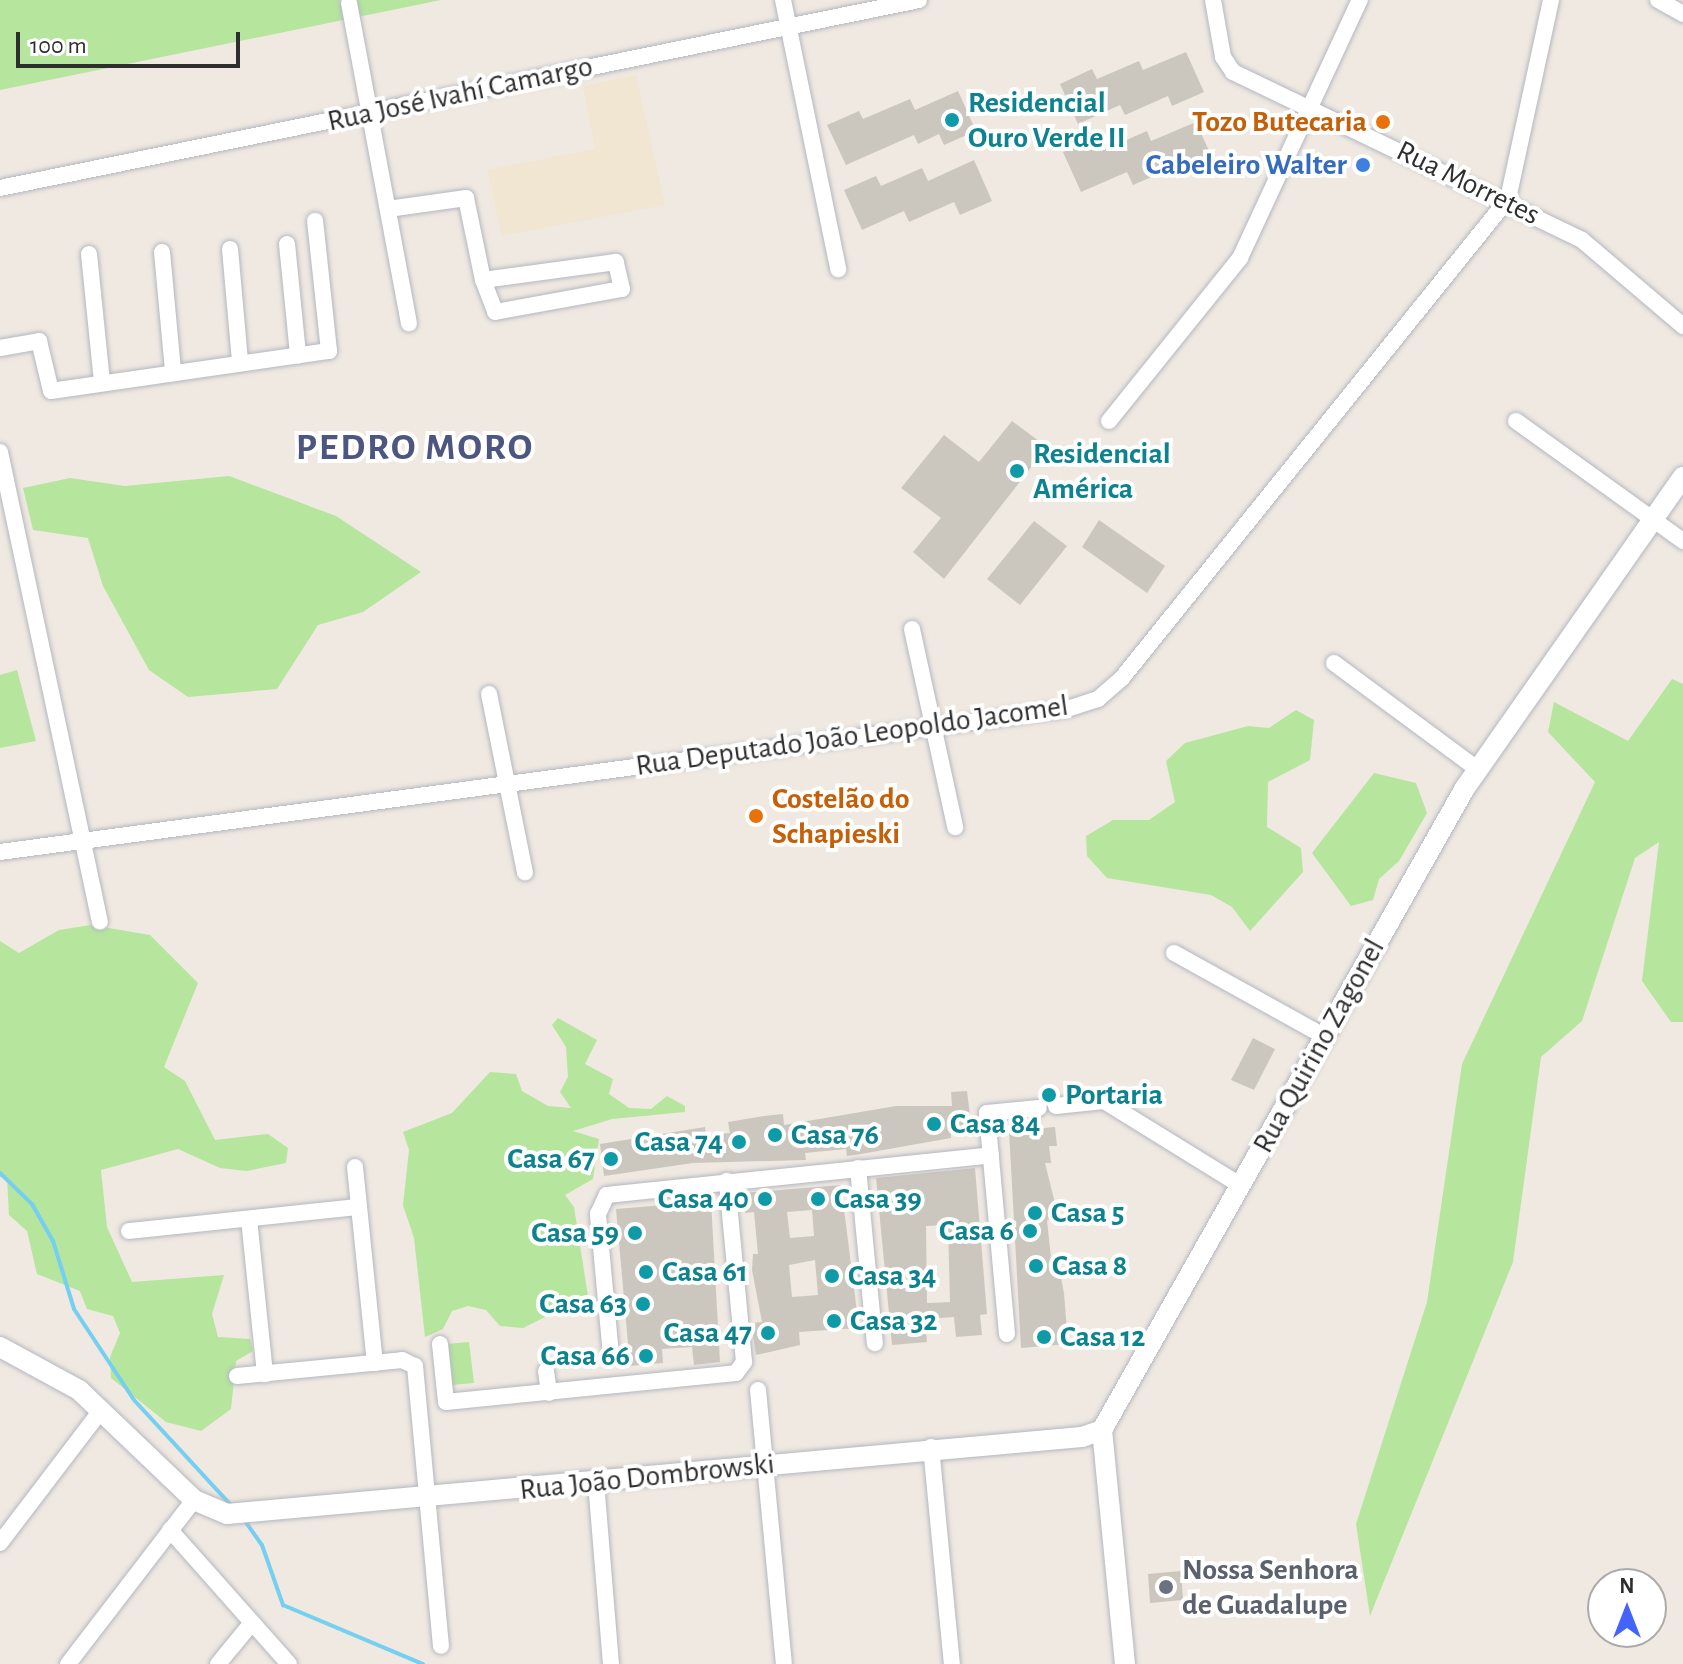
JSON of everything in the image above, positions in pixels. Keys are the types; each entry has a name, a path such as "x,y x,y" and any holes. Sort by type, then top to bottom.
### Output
{"street":[{"path":"783,0 838,269"},
{"name":"Rua José Ivahí Camargo","path":"0,188 919,0"},
{"name":"Rua Morretes","path":"1213,0 1223,57 1233,72 1508,199 1596,249 1683,326"},
{"path":"1109,421 1240,258 1360,0"},
{"name":"Rua Deputado João Leopoldo Jacomel","path":"0,852 1067,709 1110,691 1508,199 1551,0"},
{"path":"1658,0 1683,14"},
{"path":"349,3 409,323"},
{"path":"388,209 463,195 483,280 495,312 622,289 616,262 483,280"},
{"path":"0,348 39,341 51,391 332,349 315,221"},
{"path":"287,244 298,355"},
{"path":"230,249 240,361"},
{"path":"162,252 173,371"},
{"path":"89,254 102,382"},
{"path":"1516,421 1683,541"},
{"path":"0,452 100,921"},
{"name":"Rua Quirino Zagonel","path":"1102,1430 1477,769 1683,477"},
{"path":"912,629 955,827"},
{"path":"1334,663 1477,769"},
{"path":"489,694 525,872"},
{"path":"1174,953 1324,1036"},
{"path":"1056,1106 1104,1101 1240,1185"},
{"path":"1007,1334 987,1113 1039,1108"},
{"path":"611,1355 602,1200 615,1192 991,1155"},
{"path":"355,1167 375,1363"},
{"path":"858,1168 875,1343"},
{"path":"440,1344 446,1402 740,1370 744,1362 727,1181"},
{"path":"129,1231 359,1207"},
{"path":"249,1219 265,1374"},
{"path":"1,1350 55,1374 102,1409 194,1500 68,1664"},
{"path":"237,1376 410,1362 419,1383 425,1499 441,1646"},
{"path":"546,1371 549,1393"},
{"path":"758,1390 784,1664"},
{"path":"0,1543 102,1409"},
{"path":"1102,1430 1125,1664"},
{"name":"Rua João Dombrowski","path":"194,1500 227,1514 258,1515 931,1447 1082,1437 1102,1430"},
{"path":"931,1447 952,1664"},
{"path":"596,1482 611,1664"},
{"path":"170,1530 250,1625 289,1664"},
{"path":"218,1664 250,1625"}],"shaded area":[{"path":"636,75 665,205 502,236 487,170 595,149 583,86"}],"green space":[{"path":"0,0 441,0 0,90"},
{"path":"229,476 336,516 421,572 363,612 318,625 277,689 188,697 149,670 103,586 88,538 33,530 23,488 70,478 125,486"},
{"path":"17,670 36,741 0,748 0,675"},
{"path":"1672,679 1683,684 1683,1022 1671,1022 1642,981 1659,842 1635,858 1582,1021 1541,1057 1513,1262 1370,1616 1356,1524 1427,1302 1462,1064 1595,782 1548,732 1554,702 1628,741"},
{"path":"1296,710 1314,720 1310,760 1268,782 1267,827 1301,848 1303,872 1250,931 1232,907 1211,895 1107,878 1087,856 1086,836 1113,820 1149,820 1175,802 1166,761 1185,743 1248,726 1269,728"},
{"path":"1374,773 1416,783 1427,813 1399,861 1379,879 1373,900 1351,906 1312,853"},
{"path":"91,925 150,935 198,983 164,1067 185,1081 215,1140 268,1134 288,1148 286,1163 247,1171 220,1168 178,1149 101,1170 107,1227 132,1282 224,1275 212,1314 218,1337 250,1339 253,1351 236,1361 231,1409 201,1431 166,1422 111,1378 110,1357 120,1333 113,1316 87,1309 80,1291 37,1274 27,1231 9,1215 7,1178 0,1177 0,941 19,953 59,930"},
{"path":"558,1018 597,1040 585,1064 613,1079 609,1094 629,1108 651,1109 667,1096 685,1106 685,1112 612,1119 573,1131 599,1139 593,1179 565,1195 574,1207 588,1296 523,1328 500,1326 486,1310 468,1306 452,1311 443,1329 425,1337 414,1238 403,1205 409,1150 403,1132 452,1113 490,1072 516,1074 522,1091 548,1106 571,1108 560,1092 568,1077 566,1047 552,1025"},
{"path":"469,1342 474,1383 452,1385 447,1344"}],"building":[{"path":"1186,52 1204,92 1172,106 1168,96 1125,115 1120,105 1078,124 1060,84 1092,69 1097,79 1139,61 1143,70"},
{"path":"958,91 976,131 944,145 939,134 918,144 914,135 846,165 827,125 859,111 863,119 910,99 915,110"},
{"path":"1196,122 1214,162 1182,176 1177,166 1133,185 1127,172 1081,192 1063,152 1095,138 1101,151 1147,131 1151,141"},
{"path":"974,160 992,201 960,215 954,202 909,222 904,211 862,230 844,190 876,176 881,186 922,168 928,181"},
{"path":"1012,421 1047,447 944,579 913,552 941,518 901,488 944,435 979,462"},
{"path":"1099,520 1165,566 1147,593 1082,547"},
{"path":"1034,521 1067,546 1020,605 987,579"},
{"path":"1253,1038 1275,1049 1254,1090 1231,1080"},
{"path":"967,1091 972,1131 951,1133 951,1138 847,1156 846,1149 805,1153 806,1160 693,1163 604,1176 600,1144 705,1127 706,1135 730,1133 728,1122 764,1116 783,1114 784,1125 896,1106 952,1106 951,1092"},
{"path":"1055,1127 1057,1146 1049,1146 1051,1163 1045,1163 1059,1219 1047,1220 1051,1258 1057,1257 1064,1293 1068,1344 1021,1348 1009,1131"},
{"path":"975,1168 987,1314 980,1315 982,1335 956,1337 954,1317 925,1319 927,1342 892,1345 876,1178","holes":["948,1225 950,1302 927,1303 926,1226"]},
{"path":"841,1185 859,1328 799,1332 800,1345 756,1355 751,1323 762,1322 752,1270 753,1254 758,1254 754,1212 745,1213 743,1193","holes":["812,1210 814,1236 790,1238 787,1212","815,1260 818,1295 792,1297 789,1265"]},
{"path":"711,1201 720,1362 694,1365 692,1347 662,1349 663,1363 630,1366 616,1209"},
{"name":"Nossa Senhora de Guadalupe","path":"1181,1571 1183,1600 1150,1603 1148,1574"}],"waterway":[{"path":"0,1173 32,1204 53,1241 74,1309 134,1400 231,1505"},
{"path":"245,1521 262,1545 283,1605 423,1664"}],"place":[{"name":"Residencial Ouro Verde II","path":"952,120"},
{"name":"Tozo Butecaria","path":"1383,122"},
{"name":"Cabeleiro Walter","path":"1363,165"},
{"name":"Residencial América","path":"1017,471"},
{"name":"Costelão do Schapieski","path":"756,816"},
{"name":"Portaria","path":"1049,1095"},
{"name":"Casa 84","path":"934,1124"},
{"name":"Casa 76","path":"775,1135"},
{"name":"Casa 74","path":"739,1142"},
{"name":"Casa 67","path":"611,1159"},
{"name":"Casa 40","path":"765,1199"},
{"name":"Casa 39","path":"818,1199"},
{"name":"Casa 5","path":"1035,1213"},
{"name":"Casa 6","path":"1030,1231"},
{"name":"Casa 59","path":"635,1233"},
{"name":"Casa 8","path":"1036,1266"},
{"name":"Casa 61","path":"646,1272"},
{"name":"Casa 34","path":"832,1276"},
{"name":"Casa 63","path":"643,1304"},
{"name":"Casa 32","path":"834,1321"},
{"name":"Casa 47","path":"768,1333"},
{"name":"Casa 12","path":"1044,1337"},
{"name":"Casa 66","path":"646,1356"},
{"name":"Nossa Senhora de Guadalupe","path":"1166,1587"}],"district":[{"name":"PEDRO MORO","path":"415,449"}]}
